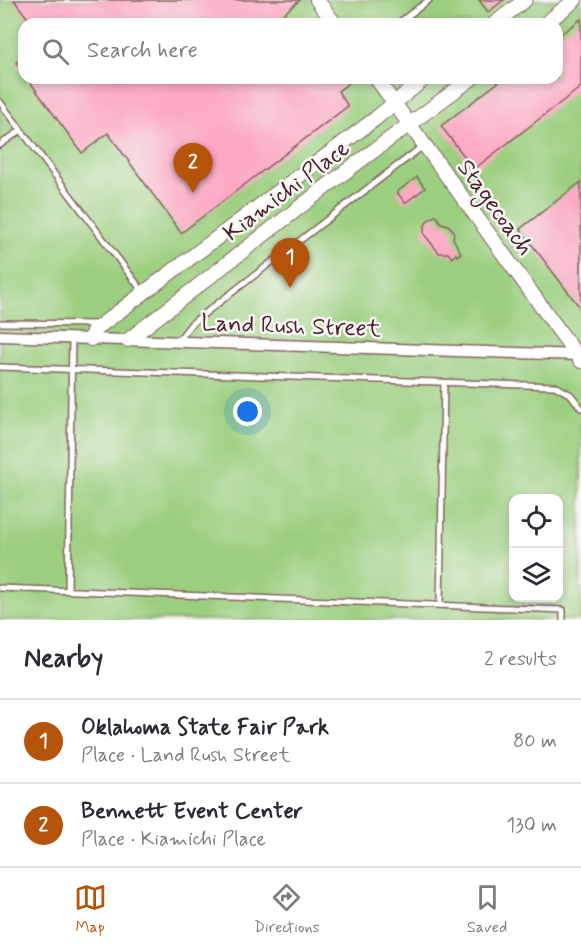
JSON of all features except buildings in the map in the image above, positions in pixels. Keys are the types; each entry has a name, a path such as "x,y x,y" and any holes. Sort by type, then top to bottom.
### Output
{"street":[{"path":"317,0 330,18"},
{"path":"502,18 525,0"},
{"path":"552,18 575,0"},
{"name":"Stagecoach","path":"380,84 423,146 580,357"},
{"name":"Kiamichi Place","path":"91,339 93,331 375,119 418,84"},
{"name":"Kiamichi Place","path":"128,340 464,84"},
{"name":"Land Rush Street","path":"0,336 580,357"}],"lane":[{"path":"405,18 429,0"},
{"path":"0,102 144,293"},
{"path":"0,145 21,129"},
{"path":"177,342 191,324 423,146"},
{"path":"0,323 103,324"},
{"path":"68,590 72,338"},
{"path":"0,367 555,386 571,395 581,408"},
{"path":"440,605 444,382"},
{"path":"0,588 563,610 563,620"}],"green space":[{"path":"0,0 581,0 581,620 0,620"}],"place":[{"name":"Bennett Event Center","path":"193,193"},
{"name":"Oklahoma State Fair Park","path":"290,288"}]}
